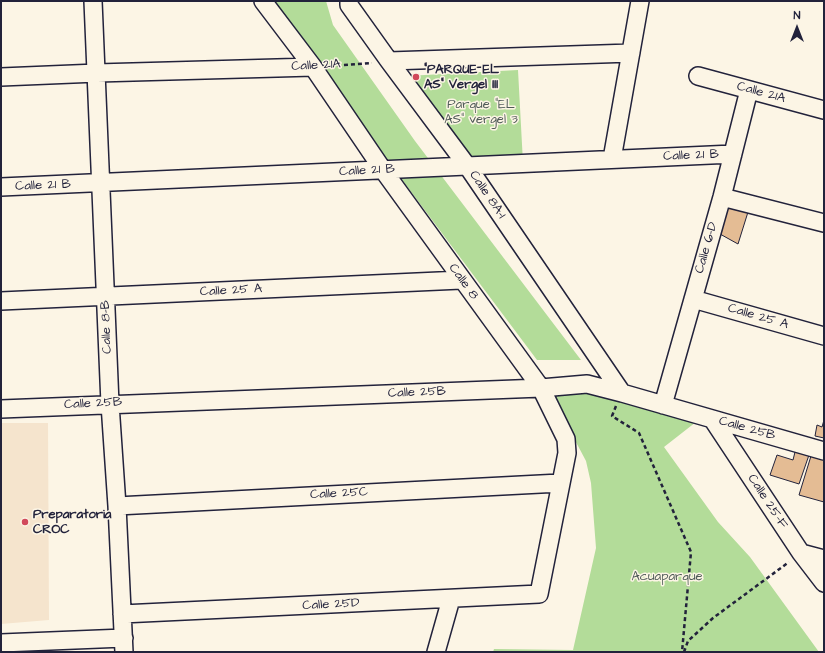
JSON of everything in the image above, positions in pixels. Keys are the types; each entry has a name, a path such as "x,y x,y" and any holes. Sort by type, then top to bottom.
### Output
{"street":[{"name":"Calle 8-B","path":"93,1 110,404 124,645"},
{"name":"Calle 8","path":"263,1 313,67 383,170 461,280 541,388 566,439 567,453 539,594"},
{"name":"Calle 8A-1","path":"349,1 350,5 389,61 468,167 622,393"},
{"path":"612,159 640,1"},
{"path":"389,61 631,53"},
{"name":"Calle 21A","path":"1,77 313,67"},
{"name":"Calle 21A","path":"698,76 824,110"},
{"name":"Calle 6-D","path":"663,405 722,197 749,90"},
{"name":"Calle 21 B","path":"1,187 733,154"},
{"path":"722,197 824,224"},
{"name":"Calle 25 A","path":"1,301 461,280"},
{"name":"Calle 25 A","path":"693,298 824,336"},
{"name":"Calle 25B","path":"1,409 541,388 587,384 824,451"},
{"name":"Calle 25-F","path":"713,420 801,553 824,582"},
{"name":"Calle 25C","path":"117,506 560,483"},
{"path":"801,553 824,559"},
{"name":"Calle 25D","path":"122,614 539,594"},
{"path":"436,652 451,599"},
{"path":"1,643 124,645"}],"path":[{"name":"Calle 21A","path":"313,67 389,61"},
{"path":"622,393 612,416 639,433 691,552 683,652"},
{"path":"683,652 688,641 713,618 801,553"}],"shaded area":[{"name":"Preparatoria CROC","path":"1,423 48,423 49,620 1,624"}],"green space":[{"path":"268,1 326,1 333,25 415,141 581,360 537,360"},
{"name":"Parque \"EL AS\" vergel 3","path":"518,70 523,163 470,165 406,76"},
{"name":"Acuaparque","path":"586,389 618,401 696,422 664,447 718,522 750,557 819,652 493,652 494,649 573,650 596,548 591,483 586,461 550,393"}],"building":[{"path":"727,206 748,212 738,244 720,234"},
{"path":"824,420 824,438 815,436 817,425 822,427"},
{"path":"795,452 809,455 799,484 770,475 777,455 793,460"},
{"path":"811,456 824,459 824,502 799,495"}],"place":[{"name":"\"PARQUE EL AS\" Vergel III","path":"416,77"},
{"name":"Preparatoria CROC","path":"25,522"}]}
